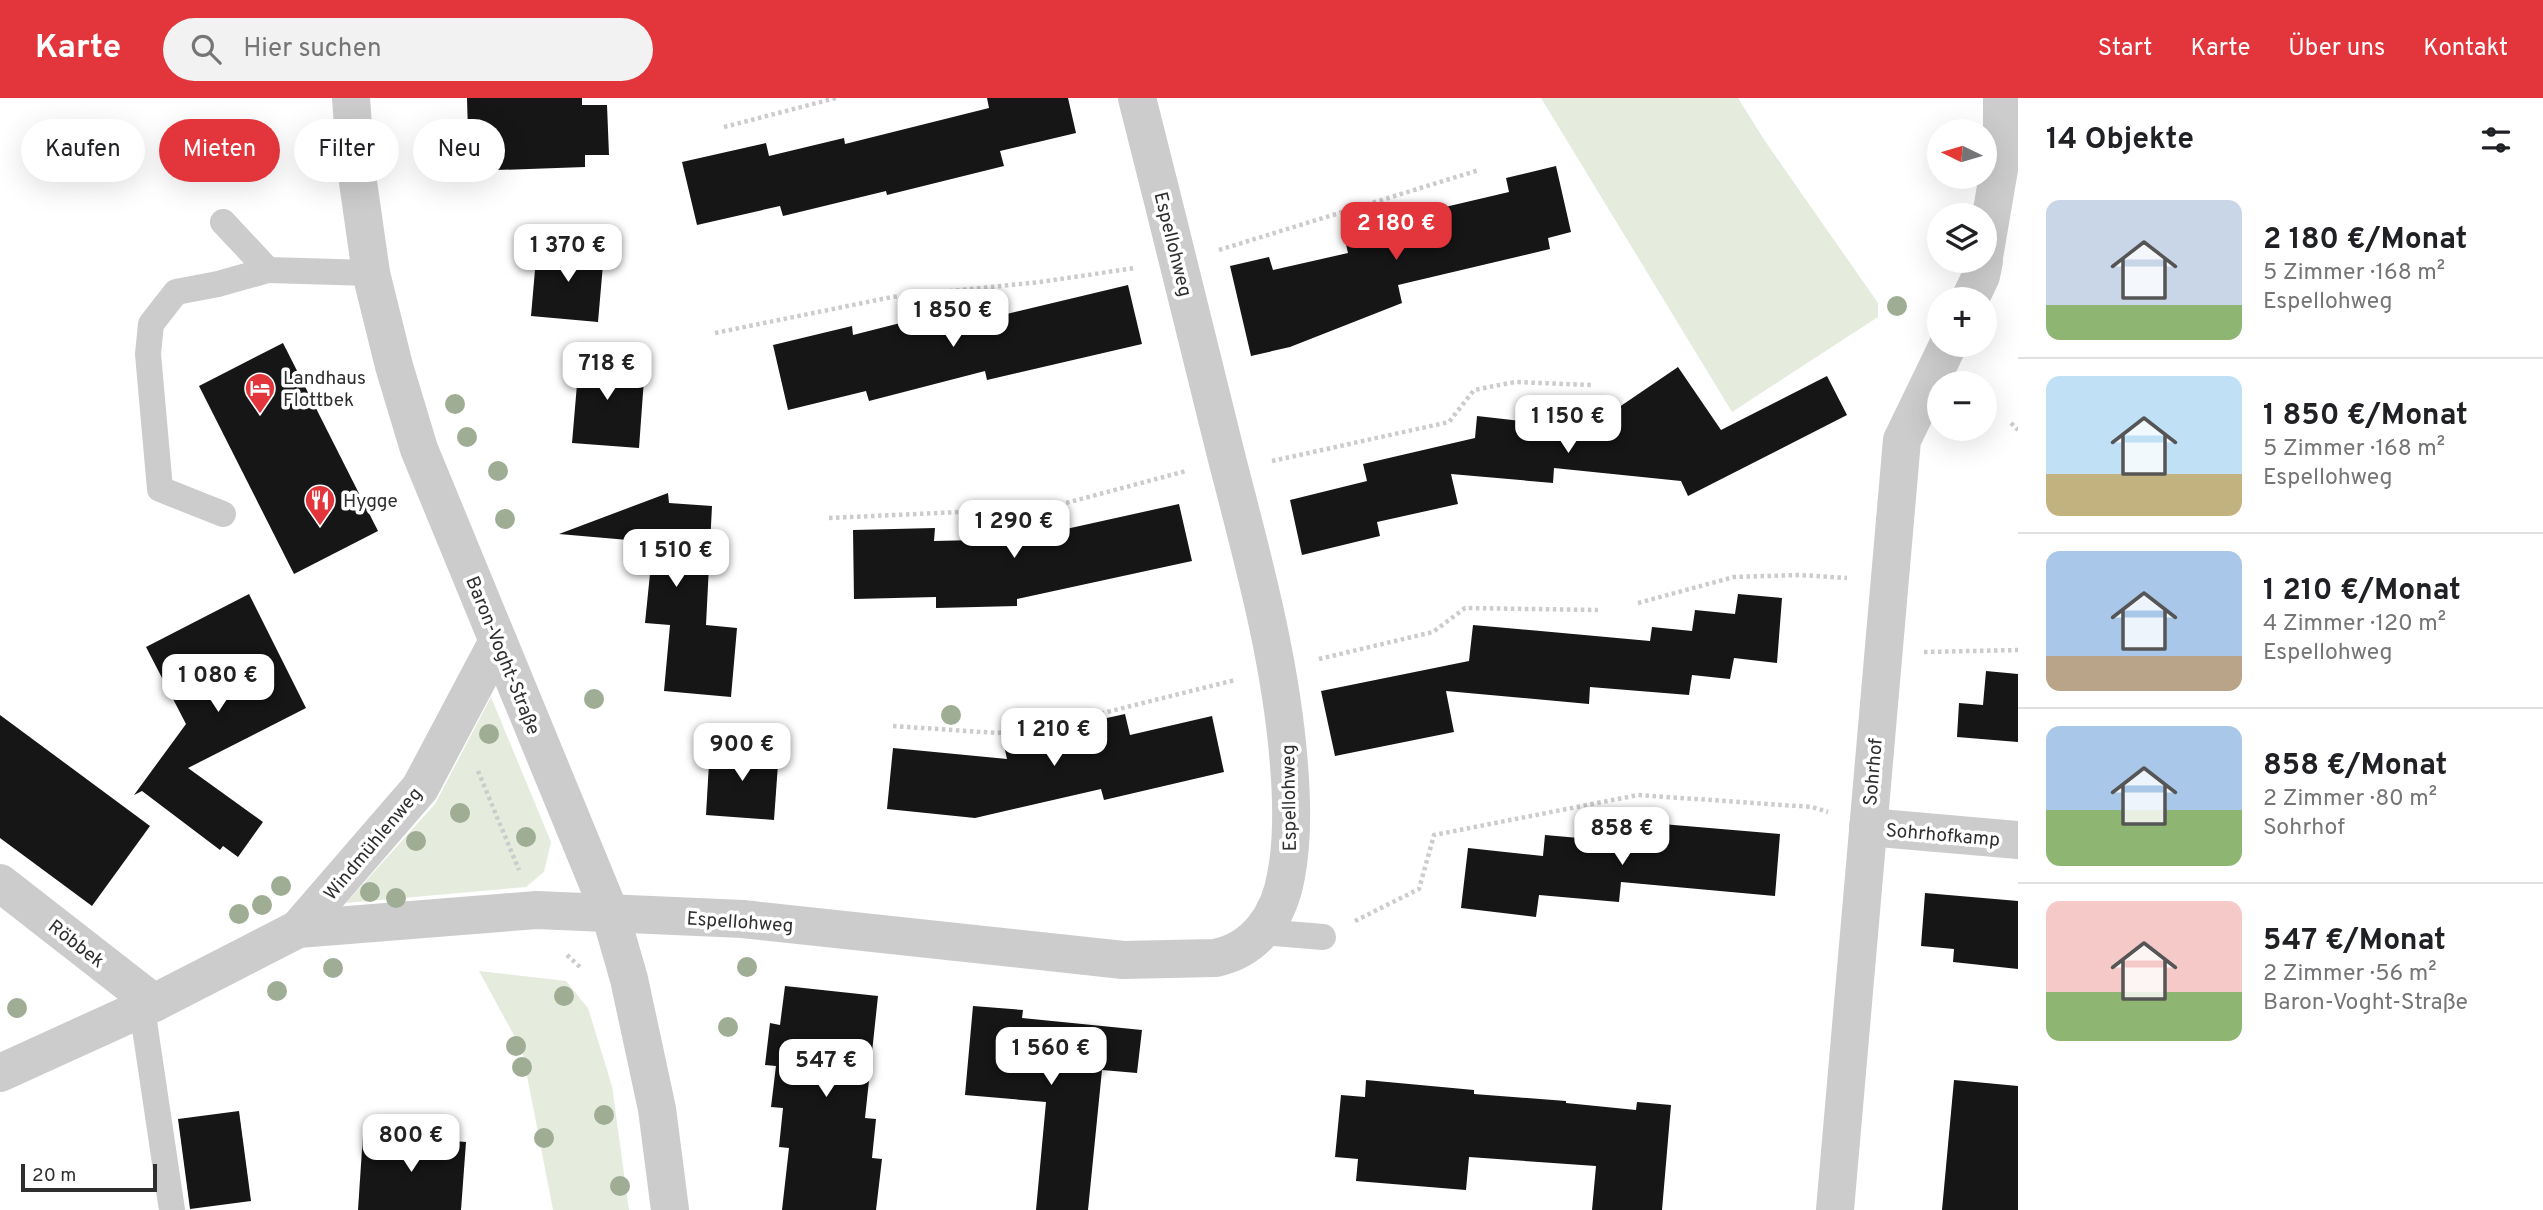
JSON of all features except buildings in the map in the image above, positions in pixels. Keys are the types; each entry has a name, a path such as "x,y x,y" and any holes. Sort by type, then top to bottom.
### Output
{"street":[{"name":"Baron-Voght-Straße","path":"351,98 356,168 371,273 394,366 419,449 610,914 629,979 657,1109 670,1210"},
{"name":"Espellohweg","path":"610,914 743,919 1123,960 1215,958 1240,950 1262,932 1277,906 1286,877 1291,836 1287,734 1268,621 1137,98"},
{"path":"1993,203 2002,152 2002,98"},
{"name":"Sohrhof","path":"1835,1210 1902,440 1942,357"},
{"name":"Windmühlenweg","path":"0,1073 148,1006 298,929 420,788 498,641"},
{"name":"Sohrhofkamp","path":"1868,827 2018,840"},
{"name":"Röbbek","path":"0,883 148,1006"},
{"name":"Windmühlenweg","path":"298,929 537,910 610,914"}],"lane":[{"path":"223,222 268,270"},
{"path":"223,514 160,489 148,354 151,324 176,292 268,270 371,273"},
{"path":"1262,932 1323,937"},
{"path":"148,1006 172,1210"}],"path":[{"path":"724,127 836,98"},
{"path":"715,334 892,297 1040,282 1179,262 1479,170"},
{"path":"829,517 1047,508 1229,465 1449,422 1474,390 1515,382 1591,385"},
{"path":"2011,423 2018,430"},
{"path":"1638,603 1734,577 1800,575 1888,581"},
{"path":"1882,653 2018,650"},
{"path":"475,762 521,875"},
{"path":"1323,937 1419,889 1434,835 1448,832 1638,795 1812,807 1868,827"}],"green space":[{"path":"1541,98 1738,98 1878,303 1878,317 1732,412"},
{"path":"491,697 551,842 544,872 526,887 346,903 435,804"},
{"path":"479,971 566,981 588,1008 612,1086 629,1210 553,1210 522,1050"}],"place":[{"name":"Landhaus Flottbek","path":"260,415"},
{"name":"Hygge","path":"320,527"}]}
